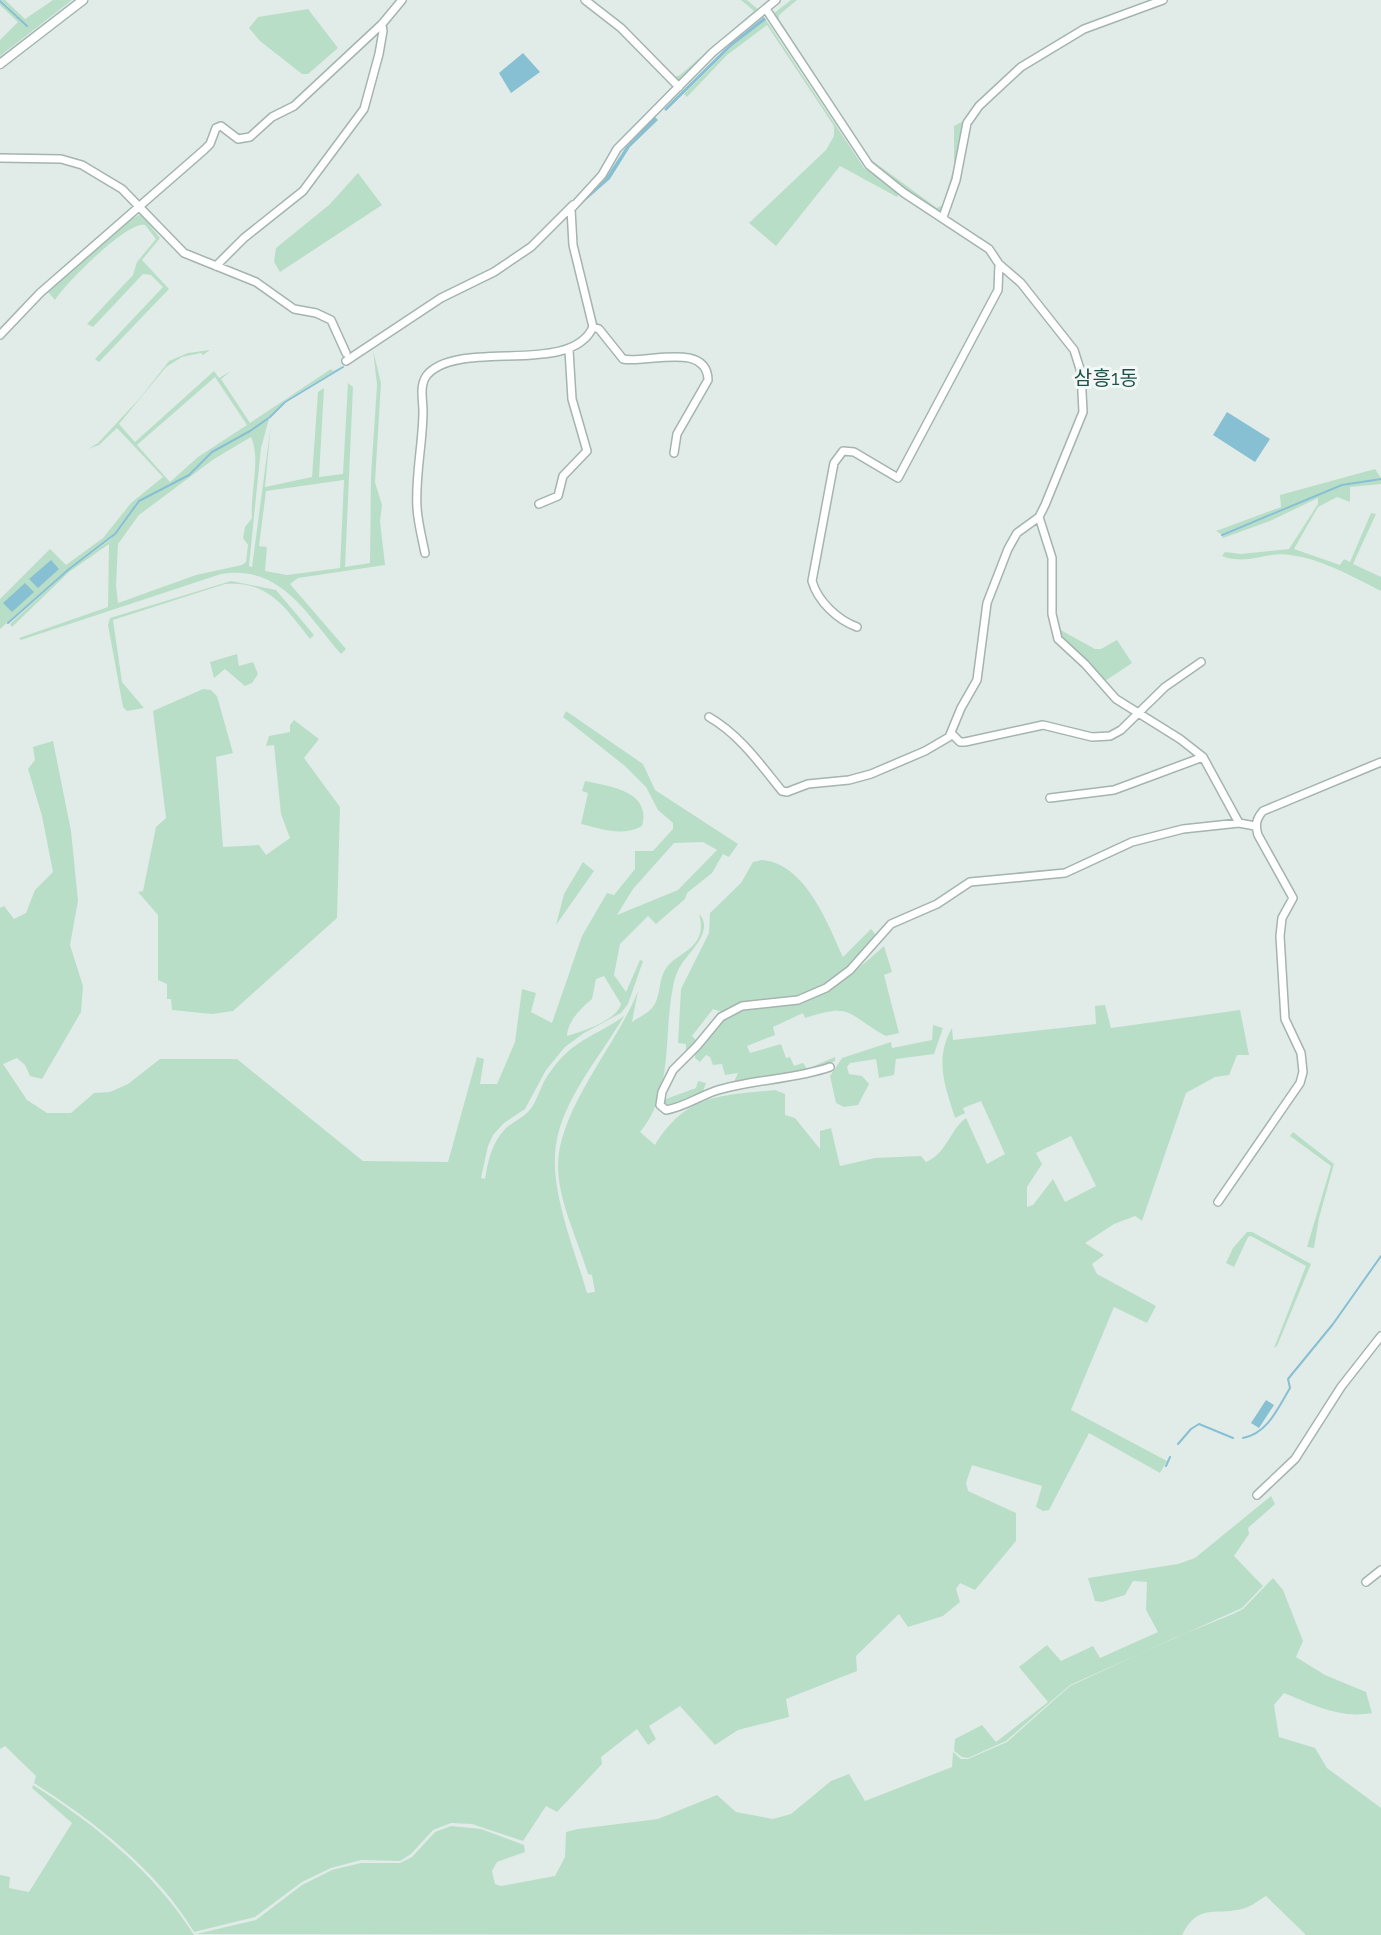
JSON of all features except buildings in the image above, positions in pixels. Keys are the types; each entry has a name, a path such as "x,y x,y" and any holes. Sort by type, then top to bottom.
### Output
{"street":[{"path":"0,64 82,0"},
{"path":"0,335 40,293 99,244 138,206 204,150 210,144 216,128 221,126 238,139 250,138 272,117 294,106 382,24 402,0"},
{"path":"585,0 621,28 679,87"},
{"path":"0,158 53,159 75,162 109,179 178,249 265,286 294,309 316,313 331,320 346,357 441,298 494,272 531,248 593,187 617,148 713,52 776,0"},
{"path":"943,217 957,180 967,123 979,106 1022,67 1084,29 1163,0"},
{"path":"709,717 721,724 760,762 782,791 787,792 808,784 849,780 882,770 934,746 951,733 980,671 983,620 1002,564 1012,540 1039,517 1080,421 1081,372 1074,350 1059,329 1021,283 999,264 989,249 904,193 869,165 766,9"},
{"path":"216,266 244,238 303,191 364,109 379,54 382,24"},
{"path":"573,205 573,245 593,327"},
{"path":"857,627 838,618 814,589 812,581 834,463 843,452 854,452 898,478 998,290 999,264"},
{"path":"425,553 417,493 422,390 427,375 456,362 569,350 593,327"},
{"path":"593,327 599,329 623,359 683,356 704,369 708,380 677,434 674,453"},
{"path":"539,504 558,496 563,476 587,451 572,399 569,350"},
{"path":"1039,517 1052,558 1052,614 1058,639 1085,664 1116,699 1203,757 1239,823"},
{"path":"951,733 960,741 965,742 1043,725 1106,737 1121,730 1137,711 1165,687 1201,662"},
{"path":"1050,798 1114,790 1203,757"},
{"path":"1218,1202 1300,1083 1304,1072 1300,1053 1285,1019 1281,924 1293,898 1262,844 1255,826 1257,817 1263,811 1381,762"},
{"path":"830,1067 808,1075 714,1092 678,1108 666,1110 660,1105 662,1092 673,1070 721,1017 742,1006 798,1000 826,988 850,970 891,924 937,904 970,882 1065,873 1132,842 1183,829 1239,823 1255,826"},
{"path":"1257,1495 1295,1459 1341,1388 1381,1336"},
{"path":"1366,1582 1381,1570"}],"green space":[{"path":"1,0 5,0 25,19 53,0 72,0 0,56 0,40 18,22 0,5 0,1 28,26"},
{"path":"741,0 747,0 760,11 680,82 673,78 680,75 754,11"},
{"path":"791,0 797,0 779,15 779,19 870,159 937,208 943,205 954,167 954,126 969,118 963,125 956,167 944,208 938,211 876,170 773,14"},
{"path":"308,9 338,48 308,74 302,74 260,41 249,28 258,17"},
{"path":"766,20 864,168 899,192 897,197 840,166 776,246 749,223 826,150 834,136 834,126 767,25 727,55 687,97 684,94 732,46"},
{"path":"358,173 382,205 280,272 274,262 276,248 329,205"},
{"path":"141,214 160,238 142,260 169,289 99,362 95,359 163,287 151,275 143,274 93,327 87,324 133,275 137,262 156,239 145,225 137,226 125,232 97,255 55,300 48,292 132,219"},
{"path":"210,350 203,355 201,353 182,357 166,367 119,424 135,442 214,371 219,378 231,371 221,379 250,423 331,369 333,371 343,366 284,401 270,416 250,430 212,451 189,474 138,501 114,534 69,568 0,629 0,599 50,549 66,565 103,538 131,503 163,477 117,428 99,445 88,449 98,443 140,398 169,361 188,353","holes":["215,377 247,425 198,457 170,482 137,445"]},
{"path":"373,350 381,383 375,482 382,505 380,521 385,565 298,578 290,584 346,649 341,654 291,596 260,577 242,573 221,574 21,640 19,638 108,607 109,544 69,572 12,627 10,624 70,569 111,539 140,501 190,475 213,452 269,419 261,448 249,566 252,567 271,424 265,487 312,477 318,392 324,388 319,477 343,474 348,383 353,387 345,567 370,563 371,476 377,385","holes":["251,437 255,466 252,518 245,527 243,538 248,545 246,562 242,565 196,575 118,603 116,586 118,544 139,515 214,459","344,480 340,568 287,575 265,571 267,547 259,546 266,491"]},
{"path":"1375,469 1381,478 1342,485 1221,534 1216,531 1281,507 1280,495"},
{"path":"1381,479 1381,484 1350,487 1350,502 1337,497 1318,507 1294,549 1340,565 1344,559 1350,562 1371,513 1376,514 1353,564 1381,577 1381,591 1337,569 1302,557 1281,554 1240,560 1222,556 1225,552 1241,554 1289,549 1318,504 1318,498 1270,521 1223,538 1222,536 1342,486"},
{"path":"231,581 276,590 314,635 310,639 284,607 265,592 240,584 225,584 113,620 122,682 144,708 127,711 123,707 108,625 110,618"},
{"path":"1057,628 1095,649 1101,649 1117,640 1132,663 1105,681 1061,638"},
{"path":"237,654 239,666 253,662 258,674 252,683 245,686 225,669 214,678 210,662"},
{"path":"203,689 211,690 217,696 233,753 216,757 223,847 259,845 266,855 290,838 281,814 274,745 266,746 269,736 290,732 290,725 294,720 319,739 304,758 340,807 337,918 233,1011 212,1014 172,1010 171,999 167,999 167,984 158,980 158,915 138,892 143,891 156,827 166,818 153,711"},
{"path":"566,711 643,764 655,790 738,844 729,857 723,854 712,873 687,893 685,899 656,924 648,916 620,944 614,975 626,992 640,960 643,961 628,1004 621,1013 584,1033 565,1047 546,1070 525,1109 504,1123 493,1135 488,1146 481,1178 485,1179 489,1158 497,1139 506,1128 531,1108 545,1079 557,1063 574,1046 624,1016 584,1078 566,1111 556,1145 556,1181 564,1220 587,1293 595,1292 592,1275 588,1274 562,1195 558,1168 560,1146 577,1101 638,991 632,1022 647,1013 654,1005 665,970 696,943 701,926 699,914 703,920 702,934 699,941 680,967 673,984 663,1081 651,1116 640,1132 655,1145 667,1128 692,1107 721,1097 775,1090 785,1094 785,1115 795,1118 820,1149 820,1131 831,1128 840,1166 875,1158 921,1156 926,1162 939,1153 966,1118 987,1164 1005,1154 981,1101 963,1108 965,1113 955,1118 945,1084 943,1051 952,1028 953,1040 1096,1024 1095,1006 1105,1005 1111,1028 1240,1010 1249,1055 1237,1055 1229,1075 1215,1077 1186,1093 1142,1221 1135,1216 1114,1224 1085,1243 1104,1255 1092,1264 1097,1274 1156,1306 1147,1323 1114,1307 1071,1410 1167,1461 1160,1473 1089,1433 1049,1510 1043,1511 1036,1507 1042,1486 972,1465 966,1483 968,1491 1016,1513 1016,1541 975,1590 960,1583 956,1589 960,1602 943,1616 908,1627 899,1614 856,1656 857,1671 786,1699 789,1717 738,1730 715,1745 680,1706 649,1726 656,1739 648,1745 637,1729 601,1757 602,1764 557,1812 546,1806 523,1841 472,1824 451,1823 433,1830 411,1854 400,1861 361,1860 331,1868 302,1882 255,1917 194,1932 162,1888 123,1849 80,1814 34,1783 36,1776 5,1746 0,1749 0,908 4,906 14,919 26,913 35,890 53,872 42,816 28,769 35,760 33,747 53,741 71,831 78,901 70,945 83,986 81,1012 42,1079 30,1076 25,1065 17,1058 3,1064 27,1100 47,1113 71,1113 94,1093 110,1092 128,1084 160,1059 237,1059 363,1161 448,1162 477,1057 484,1059 480,1084 497,1084 515,1042 522,989 536,993 531,1012 552,1023 582,936 607,893 614,895 635,869 635,851 653,851 673,829 673,823 658,810 646,787 625,766 563,717","holes":["703,842 717,850 678,890 617,915 633,889 674,843","604,976 621,1004 618,1010 606,1020 567,1036 572,1020 592,999 596,979","1071,1136 1096,1186 1065,1202 1053,1179 1033,1205 1027,1207 1027,1187 1042,1164 1036,1153"]},
{"path":"585,781 616,788 635,798 641,805 642,826 620,832 581,824 588,793 582,791"},
{"path":"762,860 777,864 791,872 803,883 822,913 843,957 871,929 876,935 844,971 825,986 814,991 792,997 741,1003 722,1012 713,1009 692,1036 697,1041 686,1052 686,1044 678,1043 681,989 709,933 710,913 741,883 753,862"},
{"path":"583,862 594,871 556,925 564,894"},
{"path":"884,946 892,972 884,975 899,1033 886,1036 855,1016 841,1011 821,1013 805,1018 803,1013 773,1027 775,1035 747,1046 750,1053 781,1044 786,1058 790,1057 794,1066 803,1063 807,1069 835,1057 835,1061 813,1071 734,1082 738,1073 725,1075 722,1064 713,1065 710,1057 706,1055 700,1062 695,1058 696,1051 724,1018 737,1011 798,1003 810,998 844,979"},
{"path":"933,1025 943,1028 934,1054 896,1059 894,1075 879,1078 876,1059 850,1063 847,1067 849,1074 862,1076 869,1084 858,1105 844,1107 836,1103 830,1076 842,1058 891,1042 892,1048 932,1040"},
{"path":"698,1081 706,1083 702,1094 664,1108 663,1100 696,1088"},
{"path":"1293,1132 1334,1164 1319,1218 1314,1248 1307,1247 1331,1166 1290,1136"},
{"path":"1247,1232 1252,1232 1311,1264 1277,1346 1274,1348 1306,1266 1251,1236 1248,1237 1234,1267 1226,1263 1233,1248"},
{"path":"1271,1496 1275,1504 1248,1528 1249,1534 1234,1556 1263,1586 1242,1608 1070,1685 1006,1741 968,1758 954,1751 955,1739 982,1725 996,1742 1048,1702 1019,1667 1047,1645 1061,1661 1093,1646 1100,1658 1158,1632 1146,1610 1147,1582 1133,1581 1125,1595 1102,1602 1095,1601 1088,1578 1178,1564 1195,1558"},
{"path":"1273,1578 1283,1590 1303,1641 1296,1657 1325,1675 1366,1692 1372,1713 1338,1712 1284,1693 1274,1705 1279,1737 1315,1748 1327,1768 1381,1808 1381,1935 1306,1935 1266,1896 1245,1908 1202,1914 1188,1924 1182,1935 196,1934 256,1920 302,1885 332,1870 361,1863 400,1863 412,1857 435,1832 451,1826 481,1829 524,1845 525,1852 497,1862 492,1871 495,1884 501,1886 555,1876 565,1857 566,1832 658,1819 717,1795 736,1812 773,1819 791,1814 831,1781 849,1774 865,1801 952,1767 953,1752 961,1759 968,1759 1007,1742 1070,1686 1243,1609"},
{"path":"33,1785 79,1816 122,1851 161,1891 194,1935 0,1935 0,1875 10,1877 9,1888 29,1892 72,1823 32,1788"}],"water":[{"path":"764,17 766,20 732,46 666,111 664,109 730,44"},
{"path":"523,53 540,72 511,93 499,73"},
{"path":"655,117 658,120 630,147 610,179 577,208 605,179 626,147"},
{"path":"1227,412 1270,439 1255,462 1213,435"},
{"path":"51,560 59,569 38,588 29,579"},
{"path":"25,583 34,592 12,612 3,603"},
{"path":"1266,1400 1274,1405 1259,1428 1251,1423"}],"waterway":[{"path":"0,1 27,26"},
{"path":"8,623 69,569 115,534 139,501 189,475 212,452 250,431 270,417 285,402 343,367"},
{"path":"1222,535 1342,485 1381,479"},
{"path":"1243,1438 1259,1431 1271,1419 1290,1388 1288,1379 1333,1324 1381,1256"},
{"path":"1178,1444 1191,1429 1199,1424 1233,1438"},
{"path":"1166,1466 1170,1457"}],"district":[{"name":"삼흥1동","path":"1106,378"}]}
